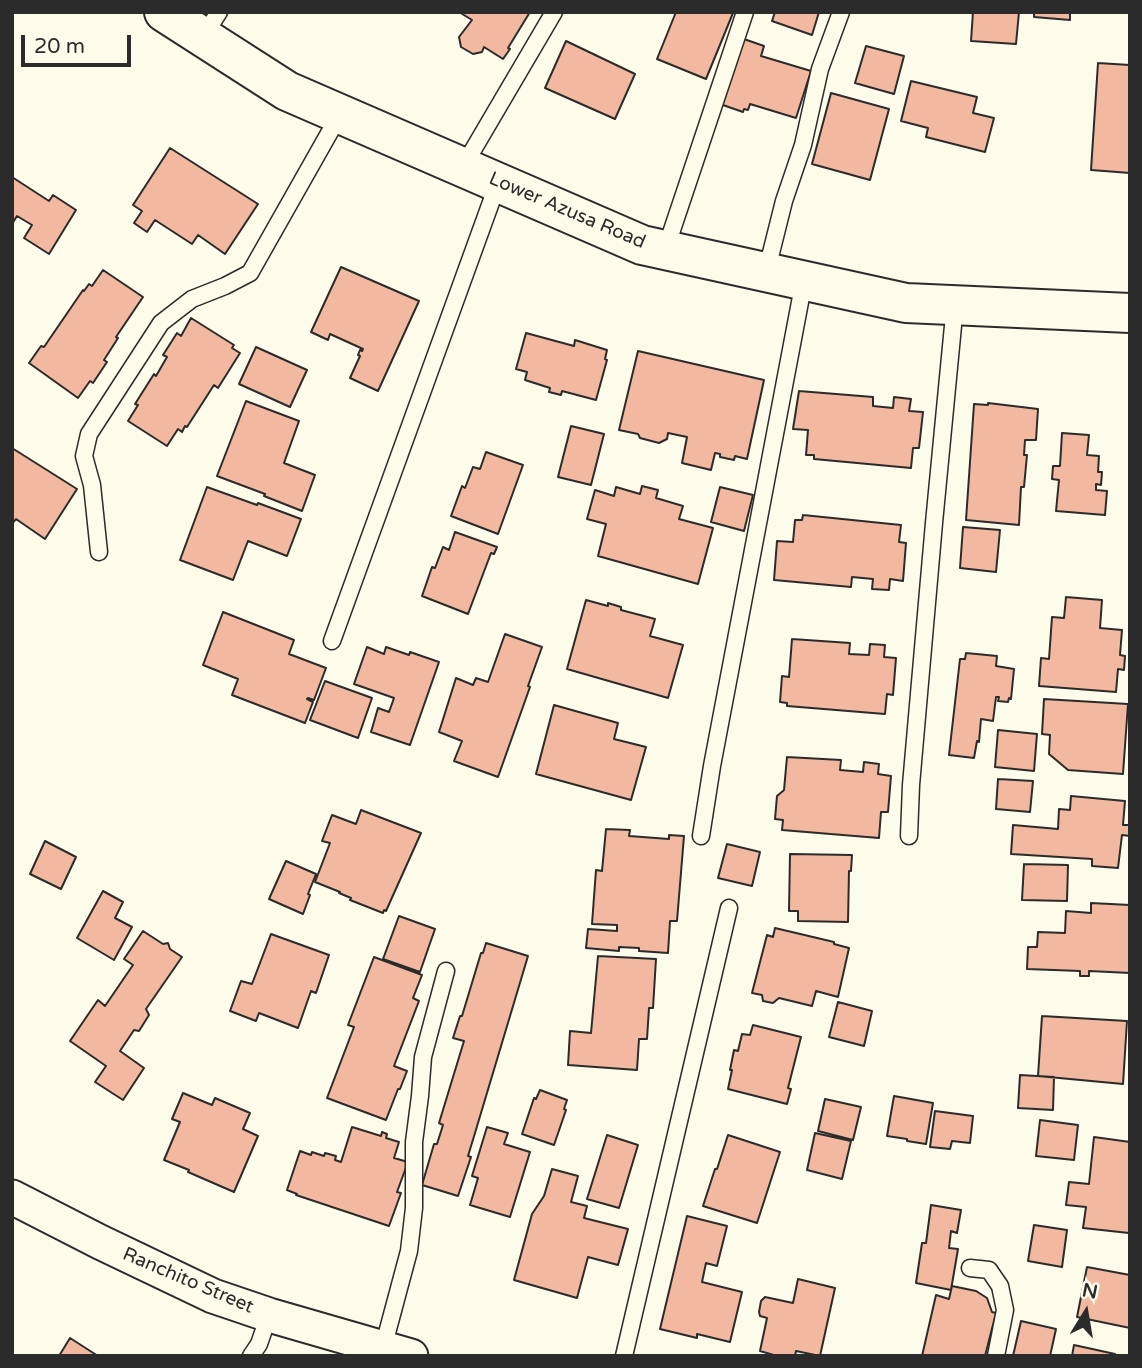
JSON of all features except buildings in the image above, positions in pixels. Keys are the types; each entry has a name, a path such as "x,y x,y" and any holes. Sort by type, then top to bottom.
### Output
{"main road":[{"name":"Lower Azusa Road","path":"164,12 211,25 287,91 642,246 906,303 1130,313"}],"street":[{"name":"Ranchito Street","path":"12,1197 213,1296 397,1352"}],"lane":[{"path":"463,167 554,12"},
{"path":"665,251 745,12"},
{"path":"766,273 784,201 803,145 820,69 841,12"},
{"path":"99,552 92,485 84,456 89,434 161,323 192,299 250,273 340,114"},
{"path":"332,641 498,183"},
{"path":"701,836 804,281"},
{"path":"909,836 911,785 955,305"},
{"path":"624,1356 729,908"},
{"path":"397,1352 398,1294 414,1208 414,1142 423,1057 446,971"},
{"path":"970,1268 989,1270 1000,1286 1005,1310 996,1356"},
{"path":"251,1356 259,1344 269,1315"}]}
